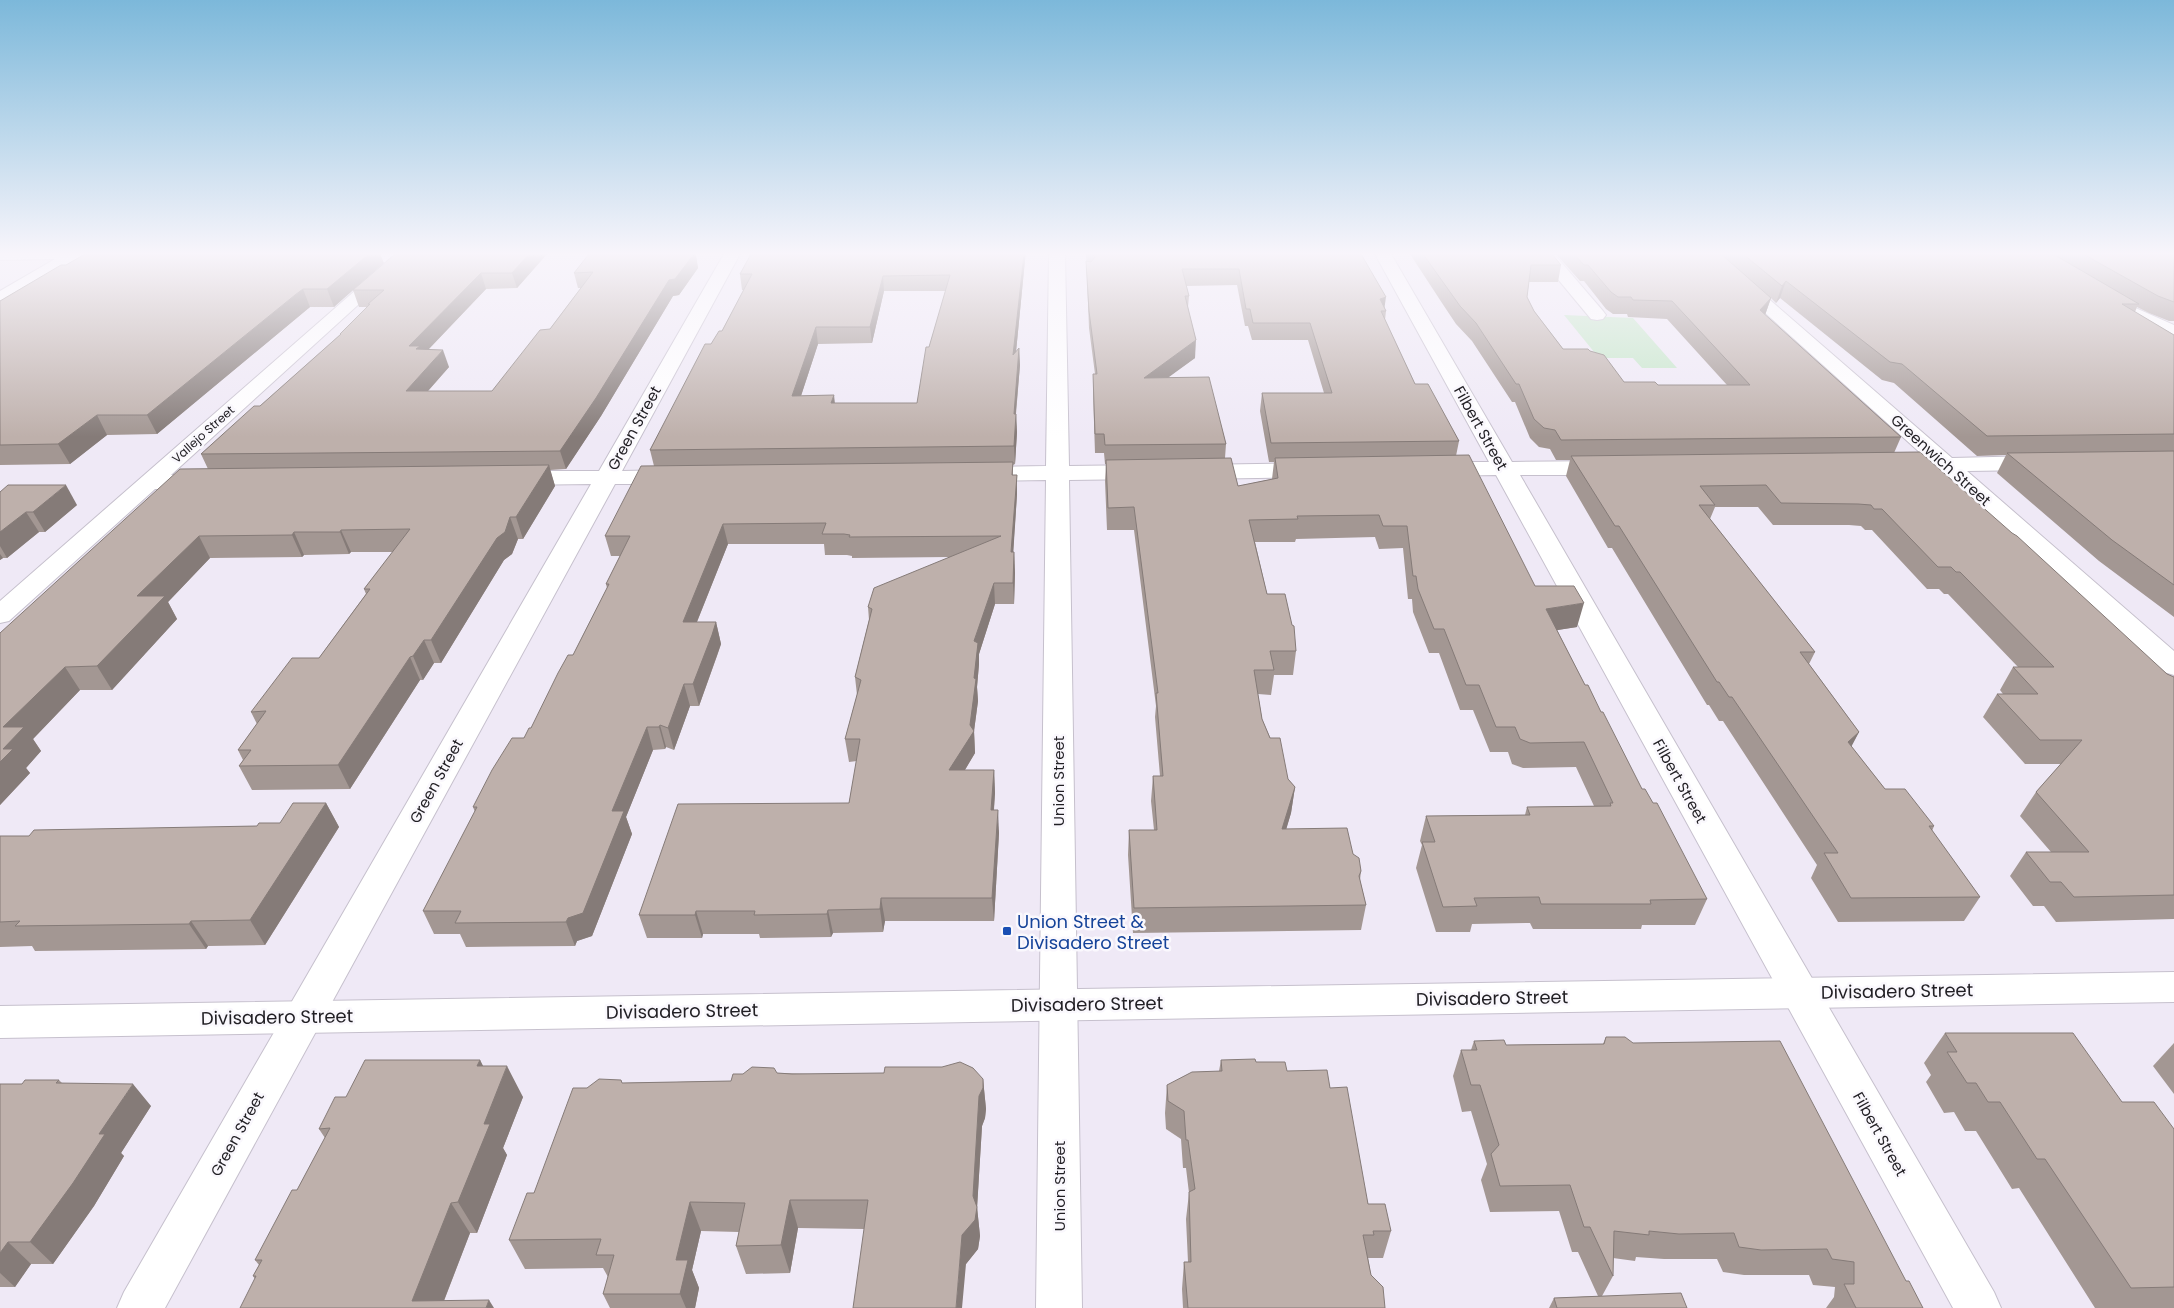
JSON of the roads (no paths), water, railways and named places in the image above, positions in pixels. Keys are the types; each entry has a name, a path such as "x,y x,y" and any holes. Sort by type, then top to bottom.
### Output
{"street":[{"name":"Vallejo Street","path":"0,614 337,315"},
{"name":"Green Street","path":"140,1308 698,315"},
{"name":"Union Street","path":"1057,315 1059,1308"},
{"name":"Filbert Street","path":"1418,315 1978,1308"},
{"name":"Greenwich Street","path":"1777,315 2174,666"},
{"path":"2135,315 2174,332"},
{"path":"2142,319 2157,333 2174,344"},
{"path":"1872,465 2058,463"},
{"path":"1422,470 1628,467"},
{"path":"956,474 1334,470"},
{"path":"496,478 691,477"},
{"path":"150,482 223,481"},
{"name":"Divisadero Street","path":"0,1022 2174,987"}],"place":[{"name":"Union Street & Divisadero Street","path":"1007,931"}]}
